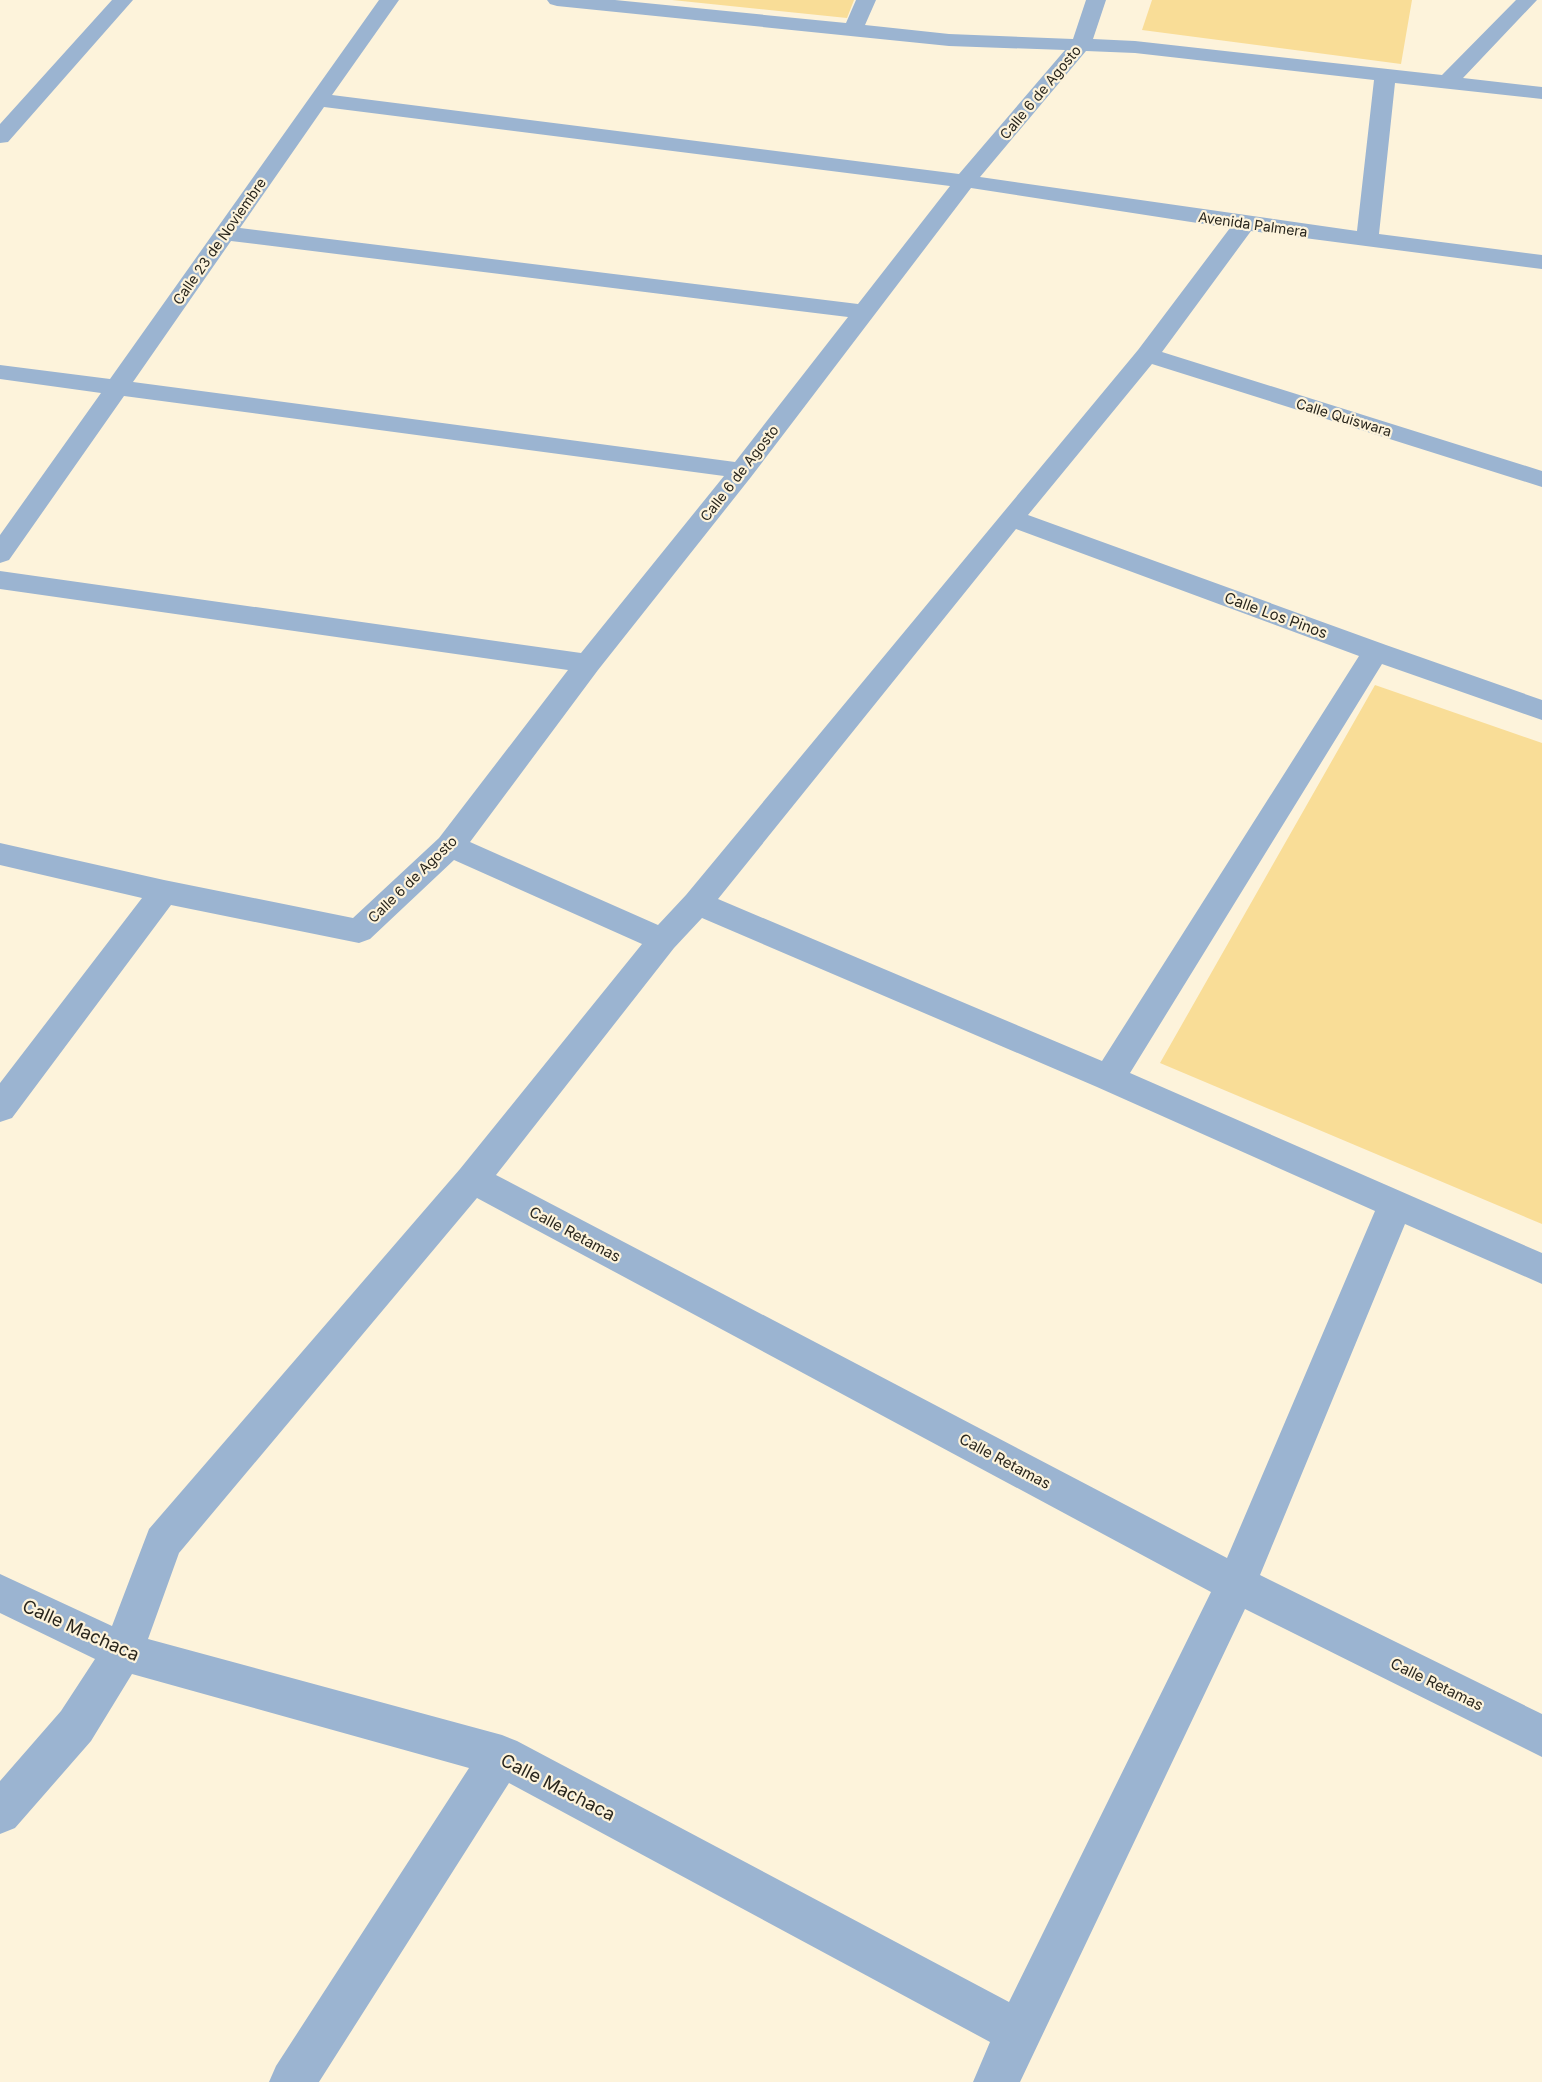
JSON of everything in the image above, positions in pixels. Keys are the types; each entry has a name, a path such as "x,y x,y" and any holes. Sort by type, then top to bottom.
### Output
{"street":[{"path":"0,137 123,0"},
{"name":"Calle 23 de Noviembre","path":"0,554 389,0"},
{"path":"557,0 949,40 1082,43 1135,47 1542,93"},
{"path":"854,30 866,0"},
{"name":"Calle 6 de Agosto","path":"164,892 359,931 450,846 588,663 742,471 965,181 1082,43 1096,0"},
{"path":"1446,82 1527,0"},
{"path":"1367,240 1385,76"},
{"name":"Avenida Palmera","path":"319,100 965,181 1245,223 1542,262"},
{"path":"0,1813 76,1726 123,1652 163,1542 472,1179 663,940 697,903 1011,518 1147,356 1245,223"},
{"path":"224,233 862,312"},
{"name":"Calle Quiswara","path":"1147,356 1542,479"},
{"path":"0,372 742,471"},
{"name":"Calle Los Pinos","path":"1011,518 1376,652 1542,710"},
{"path":"0,580 588,663"},
{"path":"1108,1078 1376,652"},
{"path":"450,846 663,940"},
{"path":"0,854 164,892 0,1108"},
{"path":"697,903 1108,1078 1542,1269"},
{"name":"Calle Retamas","path":"472,1179 1236,1584 1542,1736"},
{"path":"996,2082 1018,2032 1236,1584 1395,1205"},
{"name":"Calle Machaca","path":"0,1593 123,1652 502,1756 1018,2032"},
{"path":"292,2082 502,1756"}],"shaded area":[{"path":"672,0 854,0 847,18"},
{"path":"1152,0 1412,0 1401,64 1142,30"},
{"path":"1375,685 1542,743 1542,1224 1160,1063"}]}
